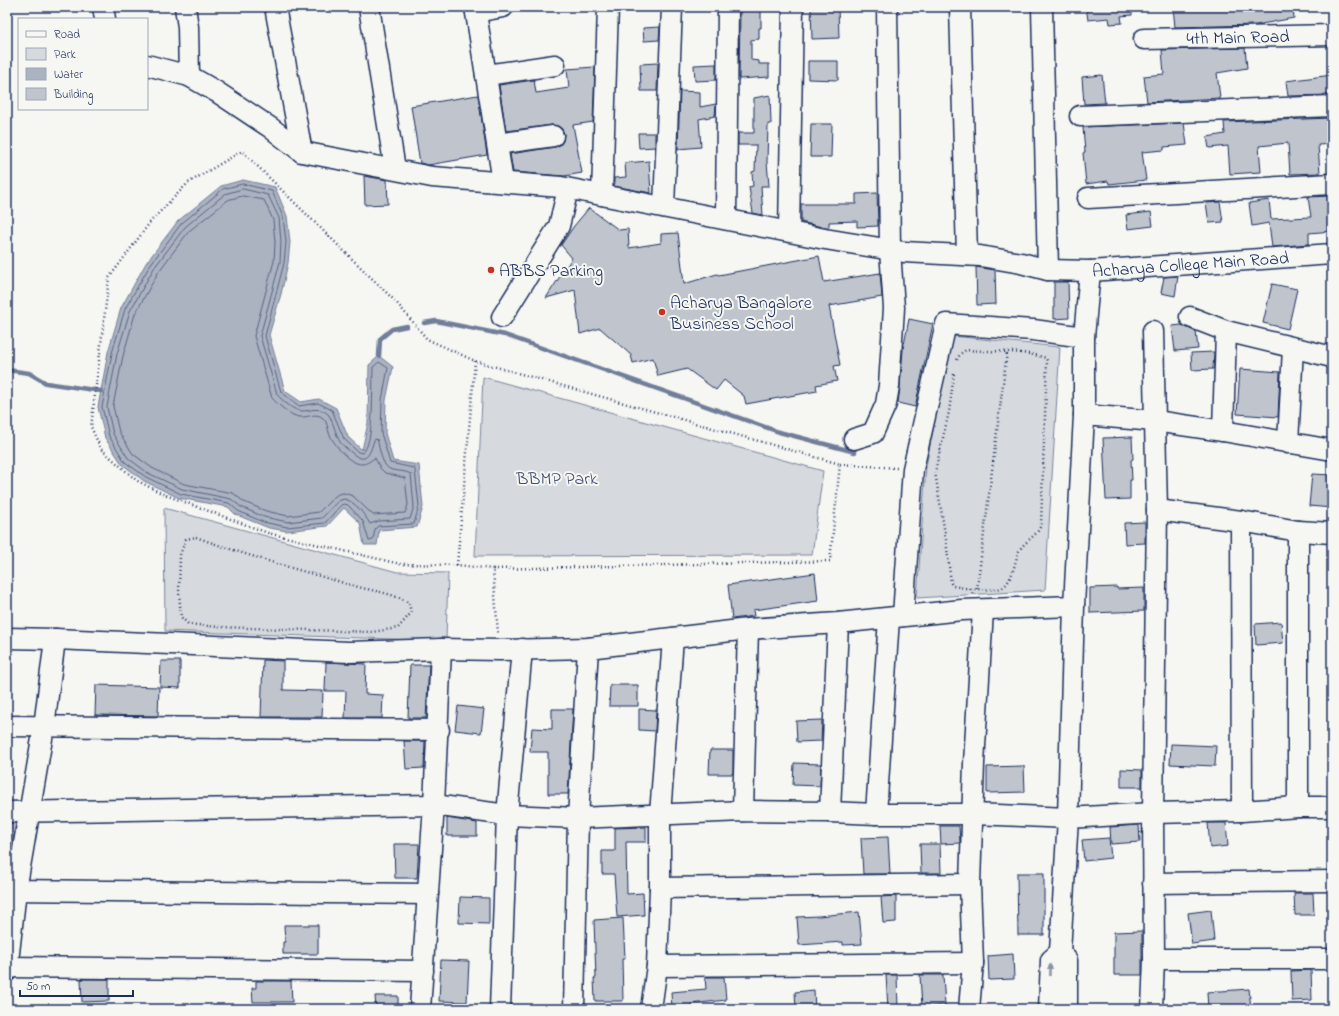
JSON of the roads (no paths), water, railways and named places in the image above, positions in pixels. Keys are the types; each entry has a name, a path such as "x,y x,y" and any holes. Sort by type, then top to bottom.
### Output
{"street":[{"path":"103,7 105,18"},
{"path":"185,7 188,27 189,76"},
{"path":"275,7 302,152"},
{"path":"369,7 395,169"},
{"path":"503,7 475,9 503,182"},
{"path":"602,195 608,7"},
{"path":"664,207 672,7"},
{"path":"726,219 728,7"},
{"path":"788,231 793,7"},
{"path":"854,438 873,433 886,404 888,392 894,308 890,250 887,7"},
{"path":"960,7 967,255"},
{"path":"1042,7 1048,270"},
{"name":"4th Main Road","path":"1144,39 1332,34"},
{"path":"486,76 555,64"},
{"path":"148,65 189,76 217,92 302,152"},
{"path":"1080,116 1332,106"},
{"path":"497,144 553,136"},
{"name":"Acharya College Main Road","path":"302,152 432,177 503,182 568,189 890,250 967,255 1021,262 1048,270 1090,271 1332,254"},
{"path":"1088,198 1332,184"},
{"path":"502,317 559,226 568,189"},
{"path":"1067,1009 1067,960 1060,952 1068,818 1074,606 1084,415 1084,337 1090,271"},
{"path":"1190,318 1226,331 1332,357"},
{"path":"876,814 913,469 946,324 1033,330 1084,337"},
{"path":"1152,1009 1154,959 1153,813 1157,510 1153,331"},
{"path":"1223,431 1226,331"},
{"path":"1288,443 1293,348"},
{"path":"1084,415 1155,421 1332,450"},
{"path":"1157,510 1242,521 1298,531 1332,533"},
{"path":"1242,521 1242,811"},
{"path":"1298,531 1298,806"},
{"path":"7,638 349,652 588,648 748,629 838,623 978,610 1074,606"},
{"path":"969,1009 973,963 970,884 978,610"},
{"path":"830,812 838,623"},
{"path":"743,811 748,629"},
{"path":"651,1009 657,966 660,888 660,815 672,638"},
{"path":"7,971 12,890 29,811 44,726 55,639"},
{"path":"574,1009 578,818 588,648"},
{"path":"500,1009 507,815 522,649"},
{"path":"420,1009 439,730 441,650"},
{"path":"7,726 439,730"},
{"path":"7,812 434,805 507,815 578,818 743,811 876,814 973,814 1068,818 1153,813 1242,811 1298,806 1332,807"},
{"path":"1153,883 1332,881"},
{"path":"660,888 970,884"},
{"path":"12,890 428,894"},
{"path":"1050,1009 1051,960 1060,952"},
{"path":"1154,959 1332,959"},
{"path":"657,966 973,963"},
{"path":"7,967 423,972"}],"water":[{"path":"243,180 275,187 287,216 290,242 288,263 269,335 285,391 301,402 319,399 336,408 348,437 362,450 368,423 369,365 379,356 393,367 386,400 385,433 393,461 419,465 423,507 417,527 379,530 377,545 364,545 360,523 344,508 327,526 287,531 269,528 244,518 235,514 228,507 179,498 144,481 122,464 105,438 98,407 108,352 121,308 146,263 178,221 221,186"}],"waterway":[{"path":"424,323 436,321 505,335 779,432 855,452"},
{"path":"379,356 380,339 392,329 407,326"},
{"path":"7,370 29,373 46,383 101,391"}],"place":[{"name":"ABBS Parking","path":"491,270"},
{"name":"Acharya Bangalore Business School","path":"662,312"}],"park label":[{"name":"BBMP Park","path":"557,478"}]}
